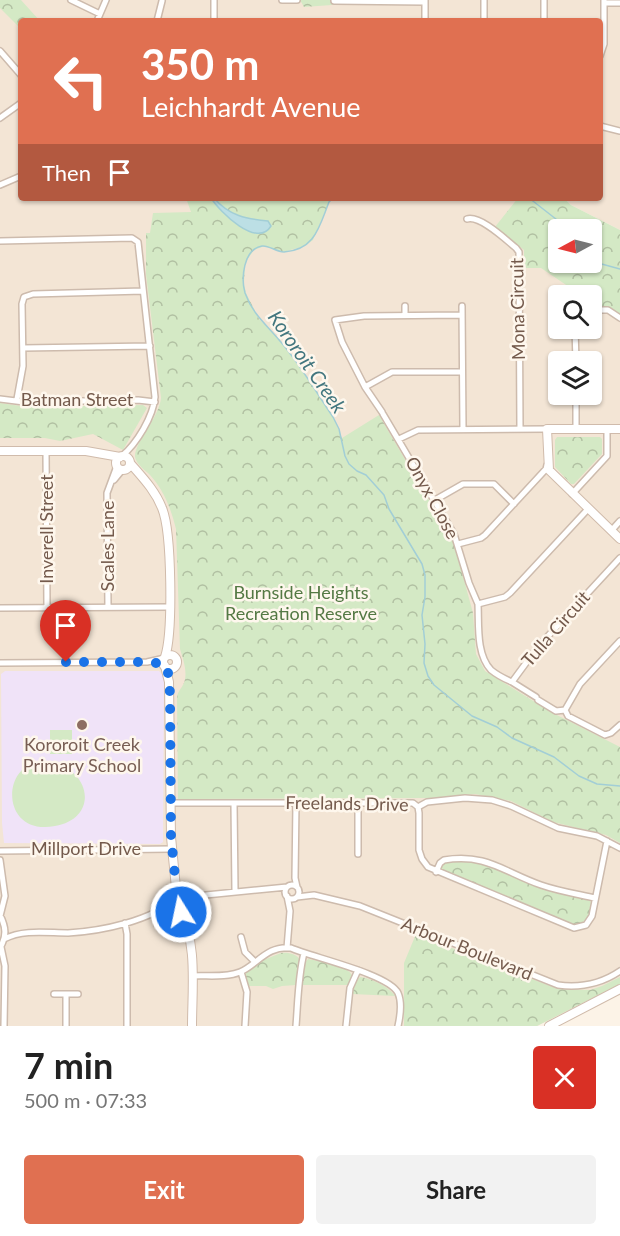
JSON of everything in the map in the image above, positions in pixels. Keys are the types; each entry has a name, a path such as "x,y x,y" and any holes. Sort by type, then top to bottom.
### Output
{"street":[{"path":"71,0 100,14"},
{"path":"98,18 106,0"},
{"path":"158,18 162,0"},
{"path":"214,0 214,18"},
{"path":"282,0 297,0"},
{"path":"483,18 484,0"},
{"path":"544,0 544,18"},
{"path":"334,1 425,1 425,18"},
{"path":"603,47 604,2 620,3"},
{"path":"0,51 18,72"},
{"path":"0,118 18,105"},
{"path":"603,127 620,131"},
{"path":"0,185 18,177"},
{"name":"Mona Circuit","path":"467,219 478,219 519,252 520,429"},
{"path":"0,241 134,239 138,242 155,381 155,402 123,463"},
{"path":"17,399 23,370 22,304 26,296 143,291"},
{"path":"405,306 405,315 462,315"},
{"path":"462,306 463,429"},
{"path":"602,310 608,310 620,318"},
{"name":"Onyx Close","path":"405,315 335,317 342,342 365,387 399,439 454,534 477,604"},
{"path":"23,348 150,346"},
{"path":"365,387 392,372 462,372"},
{"name":"Batman Street","path":"0,399 17,399 24,402 138,400 155,402"},
{"path":"576,405 576,430"},
{"path":"458,544 486,535 546,469 547,429"},
{"path":"572,494 607,456 608,429"},
{"path":"399,439 418,430 620,429"},
{"name":"Inverell Street","path":"46,451 47,608"},
{"path":"2,452 86,451 103,454 123,463 143,479 158,498 167,521 172,849 175,876 187,926 192,976 192,1026"},
{"name":"Scales Lane","path":"108,607 107,497 110,486 123,463"},
{"path":"547,465 553,476 620,539"},
{"path":"435,500 463,484 494,484 514,504"},
{"path":"477,604 505,597 510,593 588,509"},
{"path":"611,531 620,521"},
{"name":"Tulla Circuit","path":"477,604 482,656 493,672 512,682 537,648 620,558"},
{"path":"0,608 169,607"},
{"path":"620,641 580,684 565,710 568,716 605,735 620,725"},
{"path":"0,663 168,661"},
{"path":"512,682 556,711 565,710"},
{"path":"418,807 427,802 465,798 492,800 511,806 558,828 597,837 620,848"},
{"name":"Freelands Drive","path":"170,803 409,802 418,807 421,856 428,867 436,872"},
{"path":"234,803 235,891"},
{"path":"286,948 290,915 298,888 296,803"},
{"path":"358,803 358,854"},
{"path":"596,898 539,885 475,859 444,860 436,872 571,928 579,928 588,923 592,916 596,898 607,841"},
{"name":"Millport Drive","path":"0,851 172,849"},
{"path":"0,860 4,888 0,916 4,925 4,939 0,947 4,963 4,1026"},
{"path":"290,915 287,891 296,864"},
{"path":"0,904 4,888"},
{"name":"Arbour Boulevard","path":"314,895 291,898 287,891 298,888 314,895 371,910 558,985 575,987 591,985 620,971"},
{"path":"4,925 10,930 21,933 76,932 125,923 157,910 203,896 235,891 287,891"},
{"path":"125,923 128,934 128,1026"},
{"path":"4,939 21,933"},
{"path":"240,937 245,952 254,961"},
{"path":"192,976 241,972 267,953 286,948 304,952 337,962 392,987 399,998 398,1026"},
{"path":"296,1026 298,978 304,952"},
{"path":"0,959 4,972"},
{"path":"346,1026 350,993 357,970"},
{"path":"241,972 248,992 245,1026"},
{"path":"549,1026 620,989"},
{"path":"54,994 78,994"},
{"path":"66,994 66,1026"}],"shaded area":[{"path":"0,0 620,0 620,230 567,201 603,201 603,18 18,18 18,201 532,201 548,219 548,273 602,273 602,265 620,269 620,984 537,1026 0,1026"},
{"name":"Kororoit Creek Primary School","path":"5,671 159,671 164,676 163,842 160,844 4,843 1,674"}],"green space":[{"path":"0,0 21,0 37,18 18,18 18,26 0,8"},
{"path":"300,0 334,0 332,5 304,7"},
{"name":"Burnside Heights Recreation Reserve","path":"187,201 330,201 313,240 305,246 283,252 265,246 254,250 245,263 246,293 259,319 280,340 333,417 342,438 379,415 454,543 473,613 476,654 485,671 551,712 620,747 620,843 606,835 553,822 511,801 475,794 429,798 178,799 177,697 184,683 185,666 180,649 176,529 163,493 135,457 138,445 156,414 161,398 146,274 146,233 150,233 153,213 191,212"},
{"path":"516,201 567,201 598,219 548,219 548,273 541,268 524,266 524,250 495,227"},
{"path":"602,221 620,230 620,314 602,306 602,285 566,285 548,273 602,273"},
{"path":"0,403 28,407 143,405 147,408 123,450 93,434 60,441 45,438 0,438"},
{"path":"557,437 600,437 602,439 602,454 574,484 571,484 555,467"},
{"path":"50,730 72,730 72,741 50,741"},
{"path":"50,744 72,744 72,754 50,754"},
{"path":"37,762 55,764 69,769 78,779 84,790 85,801 80,812 70,821 55,826 38,826 25,821 17,812 13,801 13,788 17,777 25,767"},
{"path":"476,861 590,899 589,914 580,924 569,924 441,870 444,862"},
{"path":"416,934 558,989 590,990 620,977 620,984 537,1026 404,1026 404,963"},
{"path":"281,953 292,954 300,960 296,985 273,989 266,986 248,986 245,974 261,961"},
{"path":"308,959 346,969 353,977 349,985 301,985 304,964"},
{"path":"360,977 389,989 395,996 352,994"}],"water":[{"path":"213,201 217,201 232,213 246,218 268,221 271,226 265,232 248,231 222,212"}],"waterway":[{"name":"Kororoit Creek","path":"330,201 319,228 303,247 284,252 262,246 251,253 245,265 245,293 256,314 294,359 333,417 339,429 349,464 366,475 384,495 389,509 422,564 425,575 422,615 424,663 428,676 434,685 472,716 554,757 579,776 597,784 620,786"},
{"name":"Kororoit Creek","path":"533,201 556,219"},
{"name":"Kororoit Creek","path":"602,264 620,269"}],"place":[{"name":"Kororoit Creek Primary School","path":"82,725"}],"route":[{"path":"66,662 147,662 164,664 167,670 170,693 171,837 176,904 181,912"}]}
